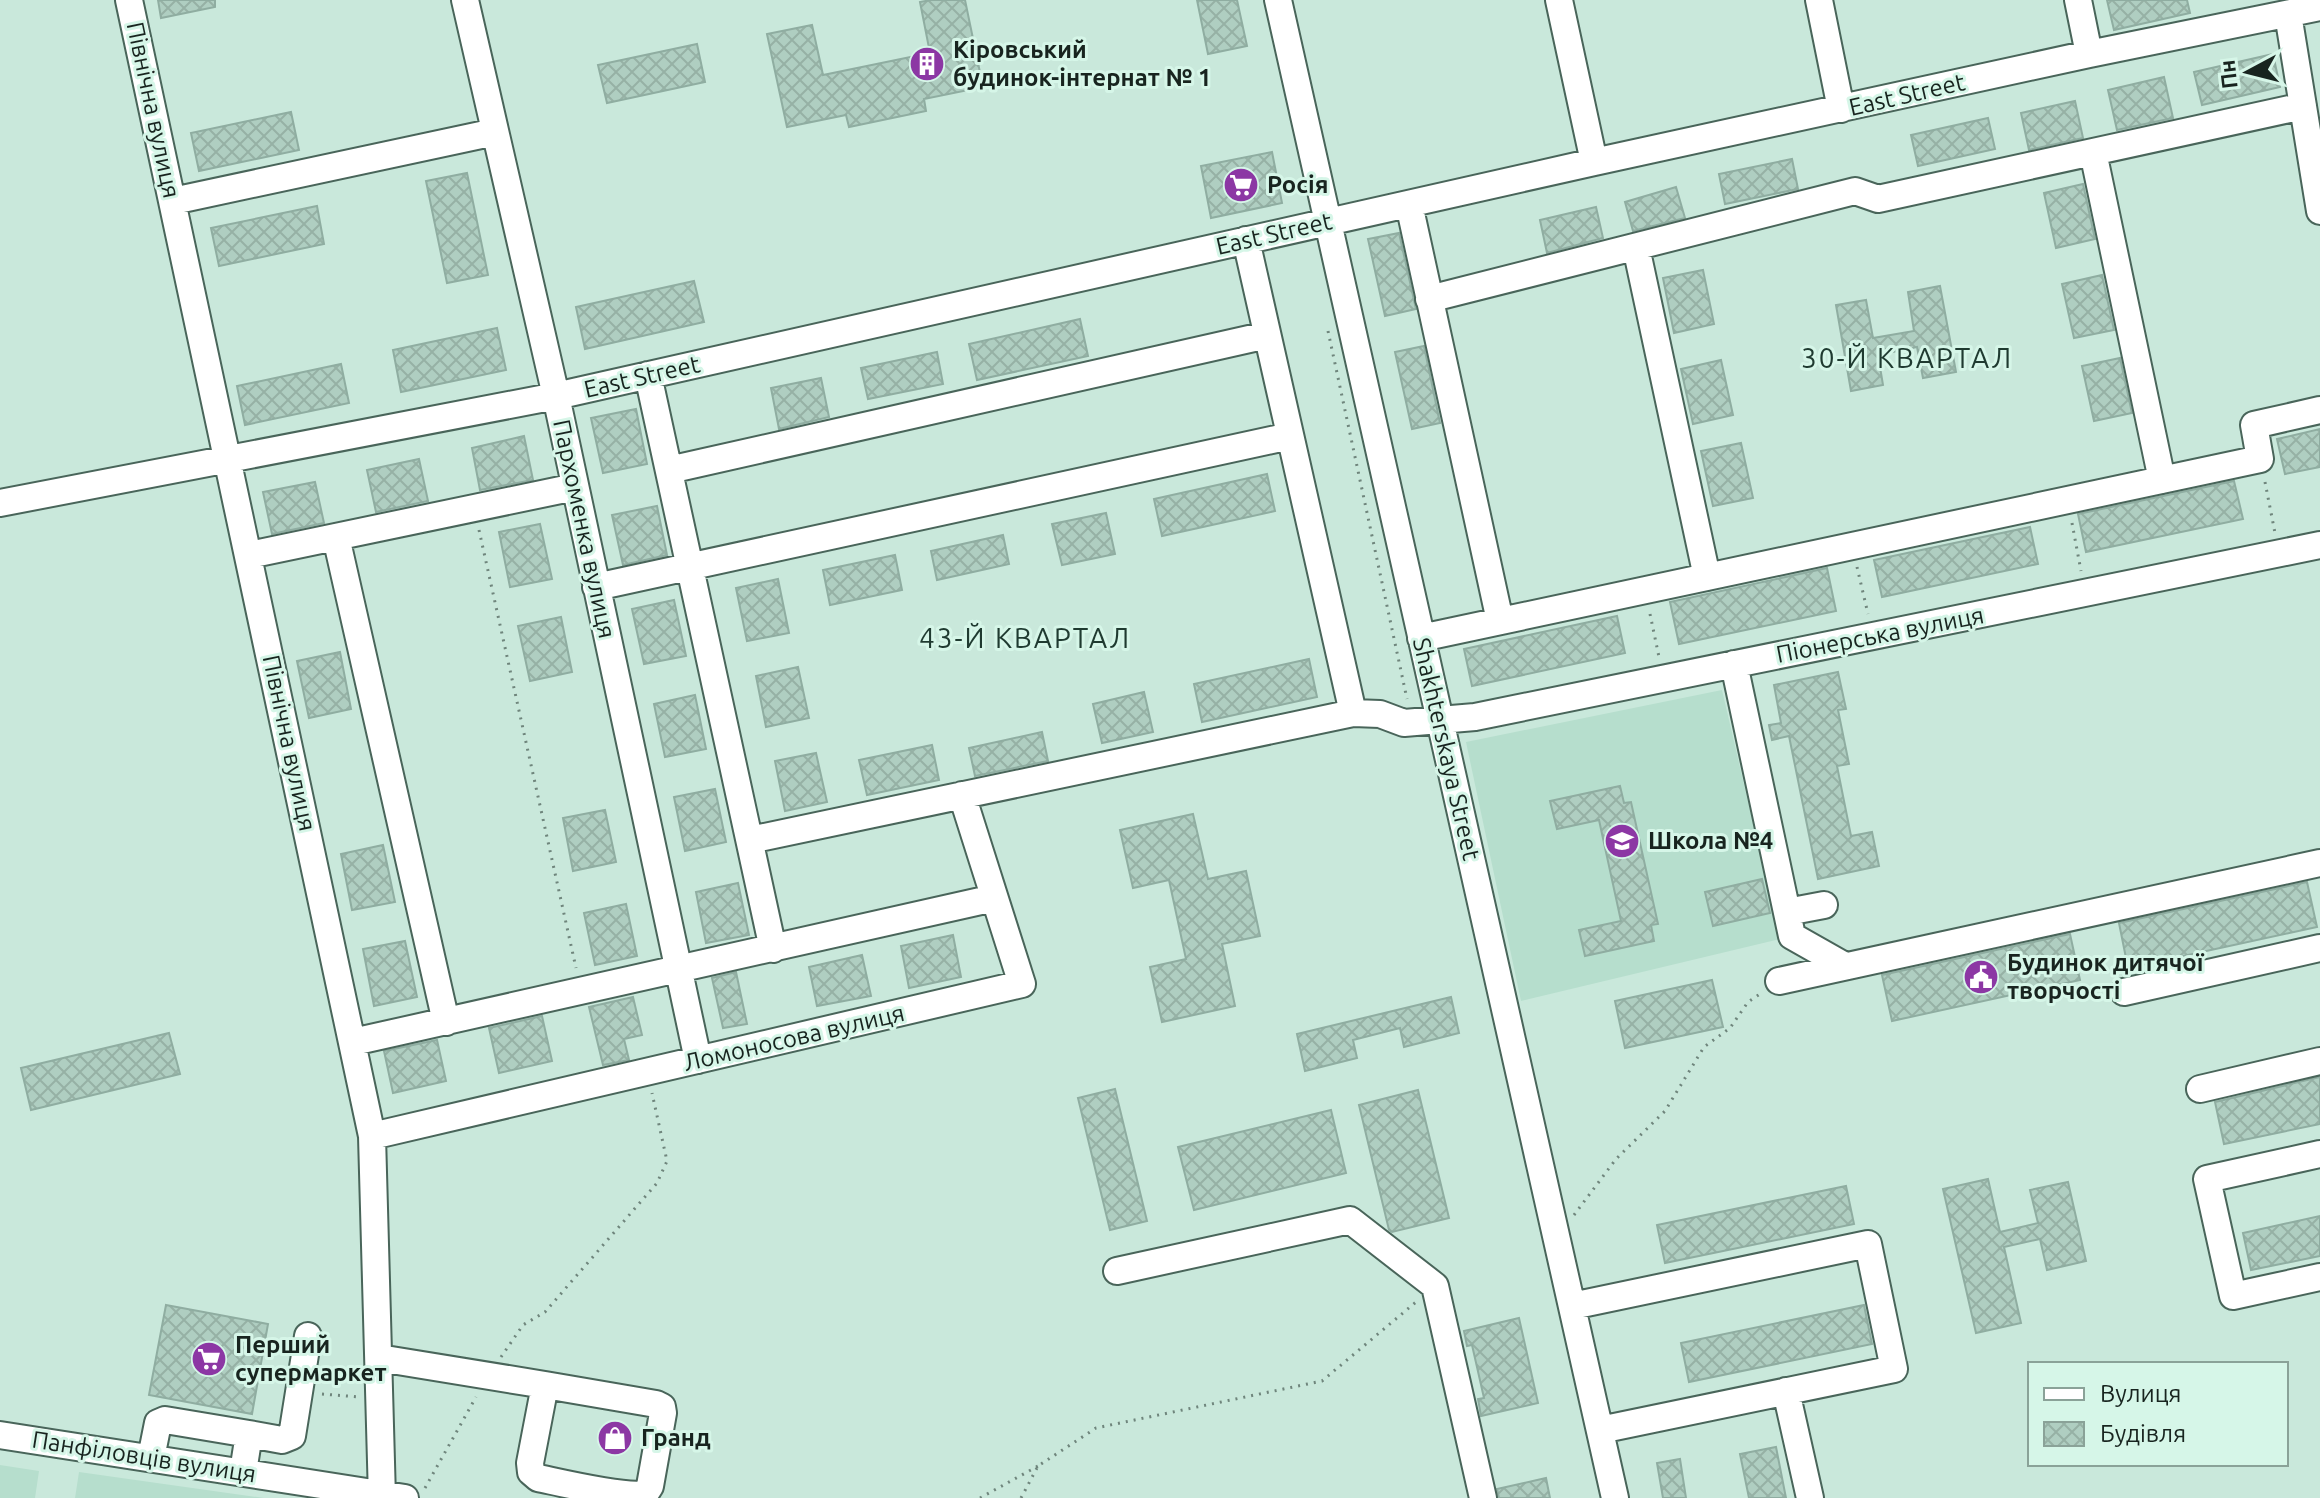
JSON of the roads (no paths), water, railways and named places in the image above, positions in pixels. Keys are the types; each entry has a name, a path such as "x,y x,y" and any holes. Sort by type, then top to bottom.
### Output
{"street":[{"name":"Північна вулиця","path":"129,0 372,1136 380,1399 390,1497"},
{"name":"Пархоменка вулиця","path":"465,0 556,396 698,1060"},
{"name":"Shakhterskaya Street","path":"1278,0 1615,1498"},
{"path":"1559,0 1594,162"},
{"path":"1819,0 1841,109"},
{"path":"2078,0 2089,54"},
{"name":"East Street","path":"0,503 556,396 1594,162 2320,7"},
{"path":"2288,14 2320,211"},
{"path":"1429,299 1855,191 1878,199 2303,106"},
{"path":"173,201 495,132"},
{"path":"2093,152 2162,480"},
{"path":"1409,204 1500,621"},
{"path":"1246,240 1353,713"},
{"path":"1636,247 1707,577"},
{"path":"669,470 1267,335"},
{"path":"648,375 773,949"},
{"path":"1421,638 2260,459 2254,425 2320,410"},
{"path":"596,587 1290,436"},
{"path":"249,555 575,487"},
{"path":"336,537 446,1022"},
{"name":"Піонерська вулиця","path":"750,840 1353,713 1380,714 1404,723 1475,717 2320,545"},
{"path":"1734,664 1792,936 1845,966"},
{"name":"Ломоносова вулиця","path":"372,1136 1022,984 962,795"},
{"path":"1779,981 2319,866"},
{"path":"353,1042 994,898"},
{"path":"1787,912 1824,905"},
{"path":"2124,992 2320,948"},
{"path":"2200,1089 2320,1061"},
{"path":"2320,1154 2207,1179 2233,1296 2320,1277"},
{"path":"1117,1271 1350,1220 1435,1286 1483,1498"},
{"path":"1572,1306 1868,1244 1894,1369 1600,1430"},
{"path":"151,1458 158,1423 165,1420 288,1439 292,1436 308,1336"},
{"path":"379,1358 545,1385 656,1404 662,1407 650,1486 645,1494 636,1497 596,1494 538,1478 531,1472 530,1463 545,1385"},
{"path":"1786,1391 1810,1498"},
{"path":"243,1472 249,1434"},
{"name":"Панфіловців вулиця","path":"0,1435 390,1497"}],"place":[{"name":"Кіровський будинок-інтернат № 1","path":"927,64"},
{"name":"Росія","path":"1241,185"},
{"name":"Школа №4","path":"1622,841"},
{"name":"Будинок дитячої творчості","path":"1981,977"},
{"name":"Перший супермаркет","path":"209,1359"},
{"name":"Гранд","path":"615,1438"}],"district":[{"name":"30-Й КВАРТАЛ","path":"1907,358"},
{"name":"43-Й КВАРТАЛ","path":"1025,638"}]}
